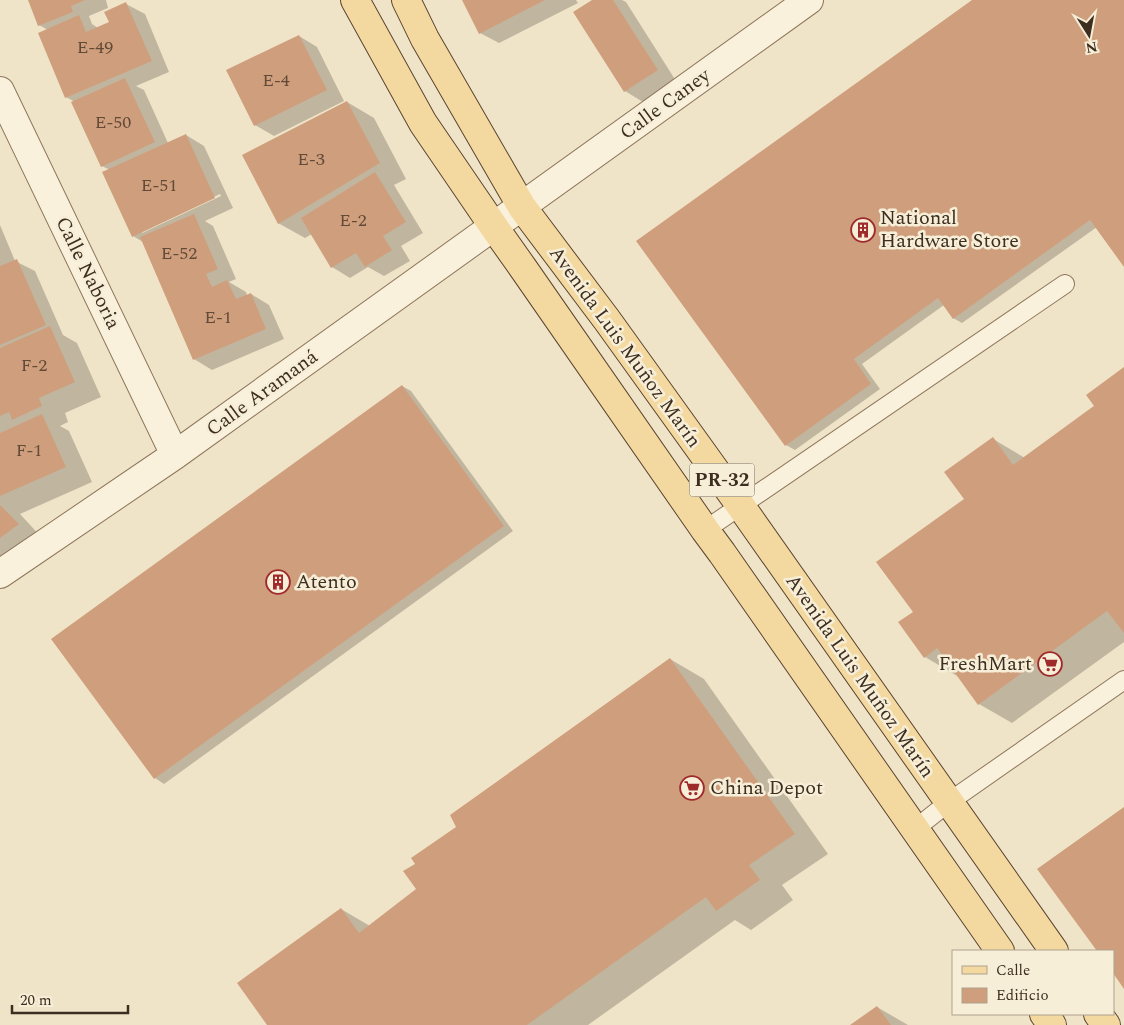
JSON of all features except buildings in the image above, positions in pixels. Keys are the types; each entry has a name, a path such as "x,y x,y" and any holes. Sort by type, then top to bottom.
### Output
{"main road":[{"name":"Avenida Luis Muñoz Marín","path":"355,0 424,123 494,227 999,950"},
{"name":"Avenida Luis Muñoz Marín","path":"406,0 425,39 522,207 613,328 740,505 1053,950"}],"street":[{"name":"Calle Caney","path":"522,207 809,0"},
{"name":"Calle Naboria","path":"0,91 175,455"},
{"name":"Calle Aramaná","path":"0,574 175,455 522,207"}],"lane":[{"path":"705,530 1065,284"},
{"path":"915,829 949,802 1124,680"}],"place":[{"name":"National Hardware Store","path":"863,230"},
{"name":"Atento","path":"278,582"},
{"name":"FreshMart","path":"1050,664"},
{"name":"China Depot","path":"692,788"}]}
